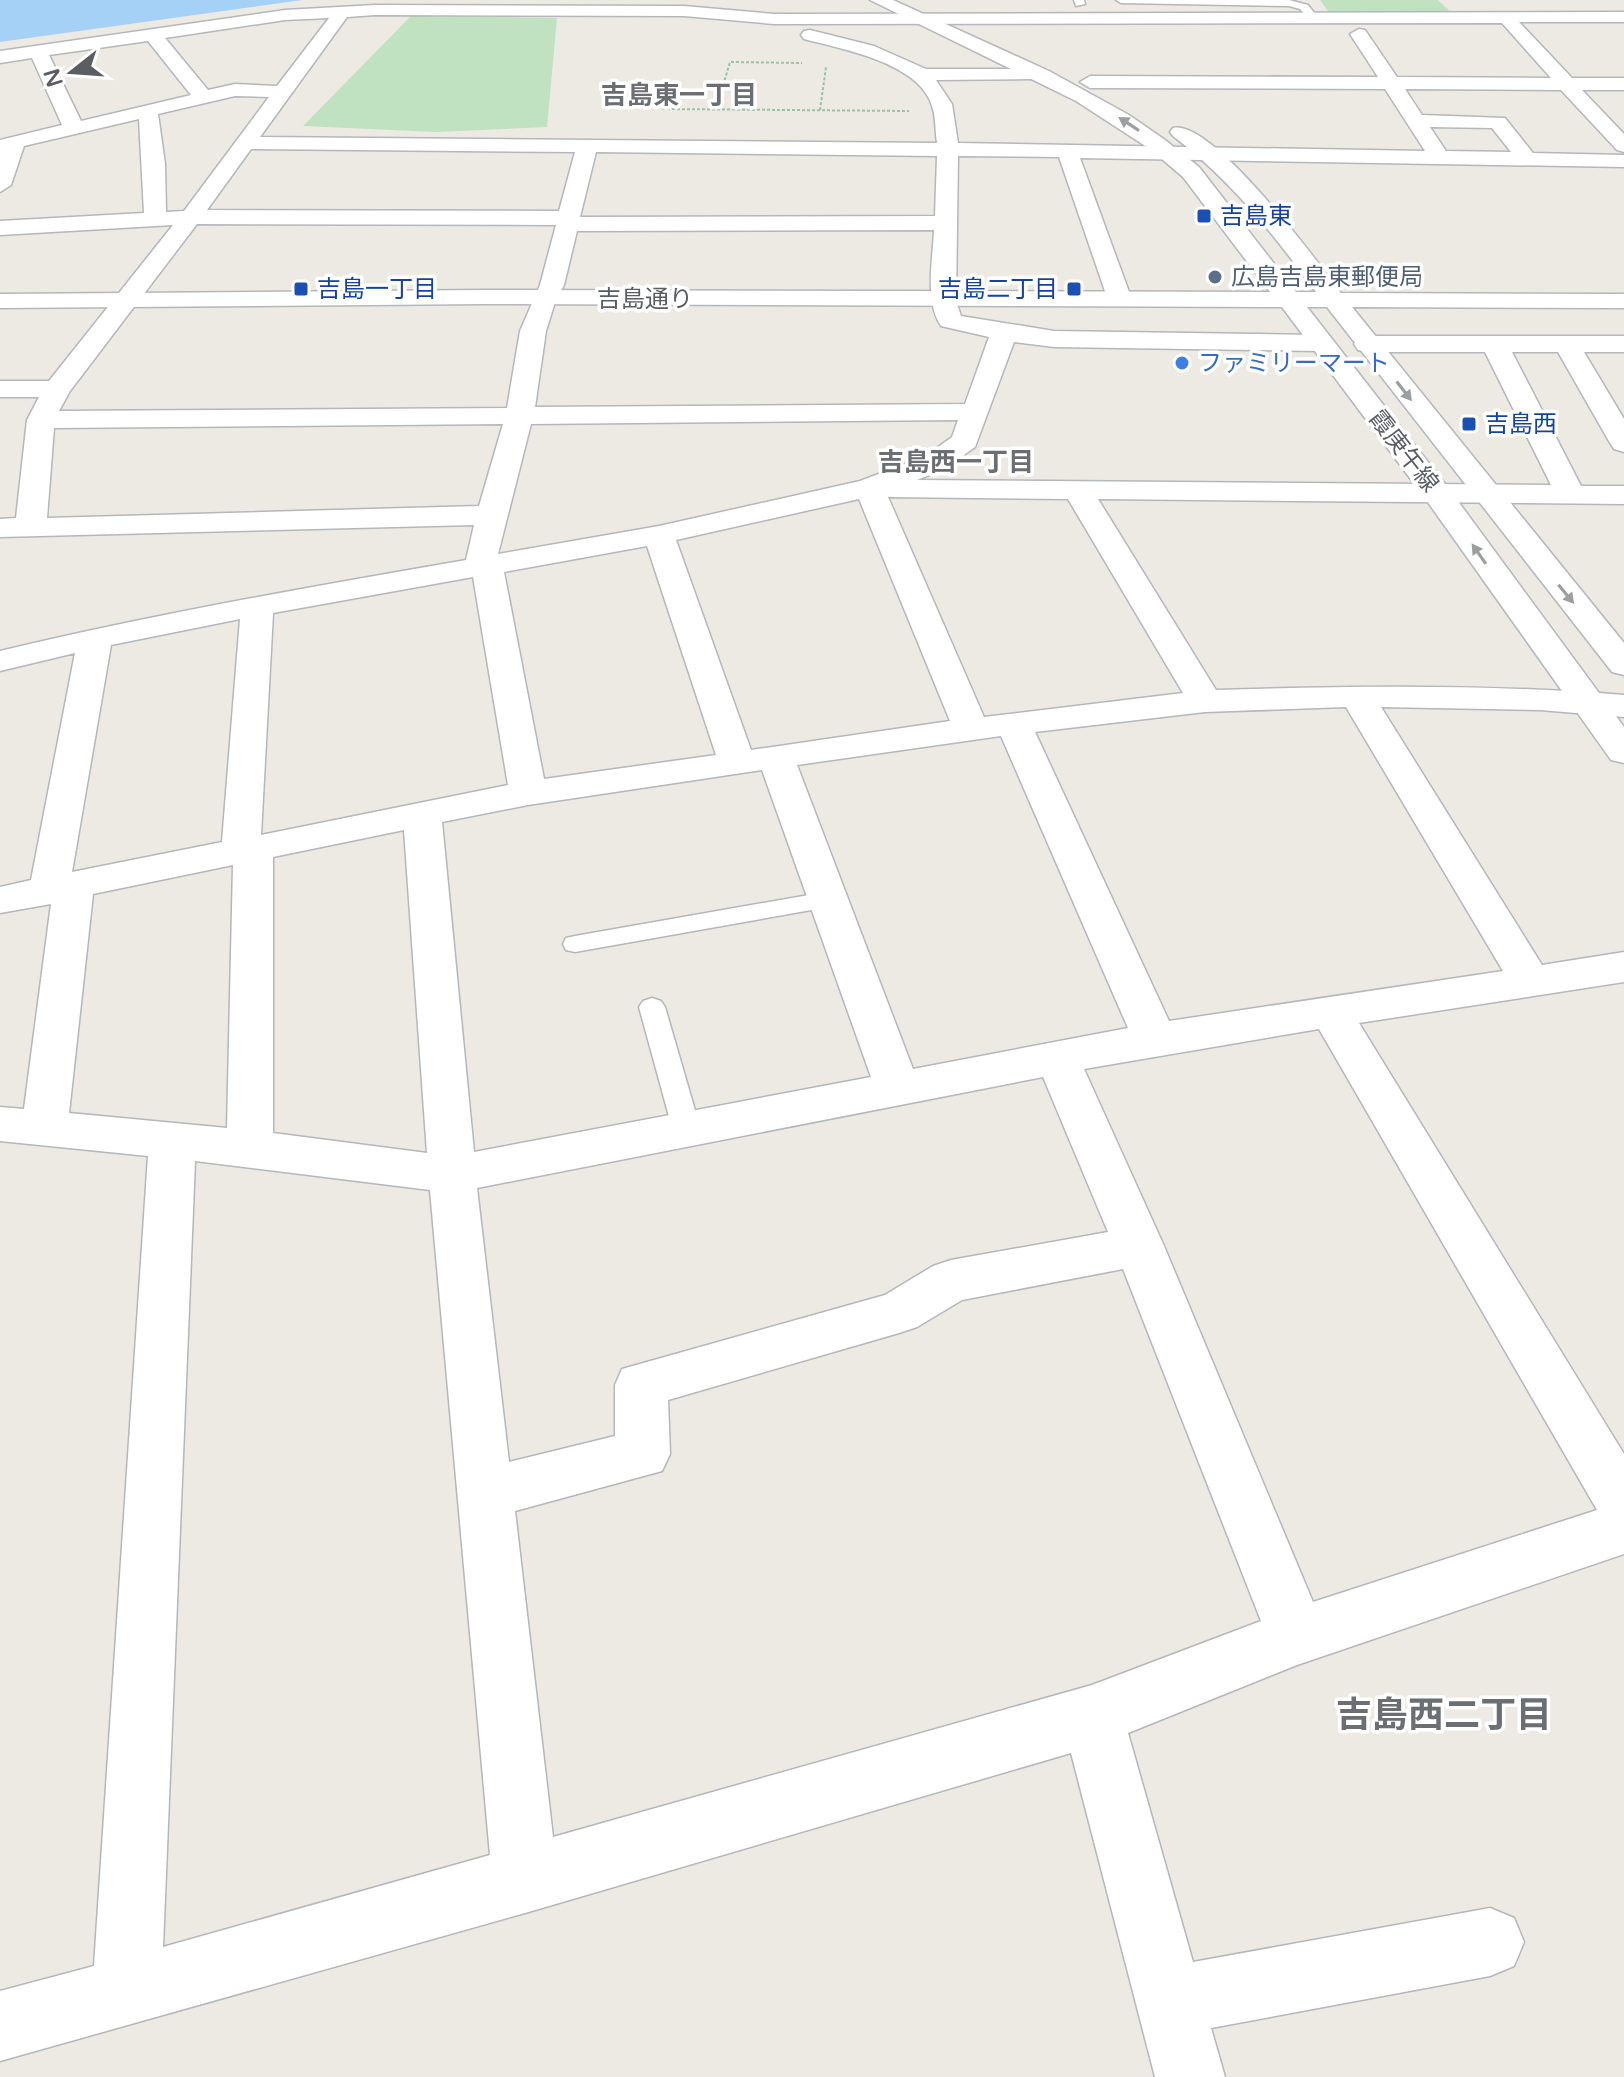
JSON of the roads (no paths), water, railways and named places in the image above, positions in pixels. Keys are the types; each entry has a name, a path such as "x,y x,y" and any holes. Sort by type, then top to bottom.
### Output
{"street":[{"name":"霞庚午線","path":"879,0 918,10 1095,103 1170,153 1191,172 1438,495 1606,705 1624,752"},
{"path":"0,57 285,15 342,12 634,10 774,19 918,10 959,20 1110,26 1314,19 1624,17"},
{"path":"31,526 41,420 57,389 129,300 342,12"},
{"path":"710,13 709,17 770,26 868,50 923,75 1033,73"},
{"path":"1440,19 1448,22 1606,22 1624,37"},
{"path":"959,20 1146,110 1213,155 1229,170 1624,665"},
{"path":"1510,23 1624,146"},
{"path":"152,34 205,99"},
{"path":"1359,34 1440,158"},
{"path":"38,51 55,88 63,96 74,130"},
{"path":"1203,60 1224,106"},
{"path":"923,75 942,104 948,148 944,301 950,321 1004,333 1054,339 1320,343"},
{"path":"1090,82 1624,84"},
{"path":"0,185 8,145 235,90 284,92"},
{"path":"148,113 154,164 155,219"},
{"path":"1416,121 1498,122 1527,159"},
{"path":"247,143 948,148 1624,161"},
{"path":"528,793 487,566 481,559 490,515 519,417 543,298 552,285 587,145"},
{"path":"1067,151 1120,300"},
{"path":"0,228 190,217 946,223"},
{"name":"吉島通り","path":"0,301 543,298 1624,301"},
{"path":"0,661 95,638 257,606 659,535 869,488 936,462 965,441 1004,333"},
{"path":"1494,343 1571,495"},
{"path":"1566,343 1624,443"},
{"path":"1367,344 1624,344"},
{"path":"0,389 57,389"},
{"path":"41,420 973,412"},
{"path":"869,488 1624,495"},
{"path":"869,488 971,729"},
{"path":"1077,489 1205,701"},
{"path":"0,528 490,515"},
{"path":"659,535 756,760 826,900 898,1089"},
{"path":"250,1148 247,848 257,606"},
{"path":"44,1129 61,888 95,638"},
{"path":"1357,696 1531,982"},
{"path":"0,900 528,793 971,729 1205,701 1357,696 1540,699 1606,705"},
{"path":"1014,725 1155,1039"},
{"path":"422,814 452,1175 525,1880"},
{"path":"0,1124 250,1148 452,1175 1155,1039 1624,967"},
{"path":"1329,1010 1624,1504"},
{"path":"1057,1058 1139,1246 1297,1636"},
{"path":"127,1992 172,1142"},
{"path":"484,1493 643,1454 641,1385 899,1312 951,1281 1139,1246"},
{"path":"0,2026 525,1880 1092,1716 1297,1636 1624,1528"},
{"path":"1092,1716 1190,2077"},
{"path":"1169,2001 1490,1942"}],"lane":[{"path":"1121,0 1289,3 1304,7 1314,19"},
{"path":"575,944 826,900"},
{"path":"652,1007 687,1131"}],"water":[{"path":"0,0 302,0 0,42"}],"place":[{"name":"吉島東","path":"1204,216"},
{"name":"広島吉島東郵便局","path":"1215,277"},
{"name":"吉島一丁目","path":"301,289"},
{"name":"吉島二丁目","path":"1074,289"},
{"name":"ファミリーマート","path":"1182,363"},
{"name":"吉島西","path":"1469,424"}],"district":[{"name":"吉島東一丁目","path":"679,95"},
{"name":"吉島西一丁目","path":"956,462"},
{"name":"吉島西二丁目","path":"1444,1714"}]}
